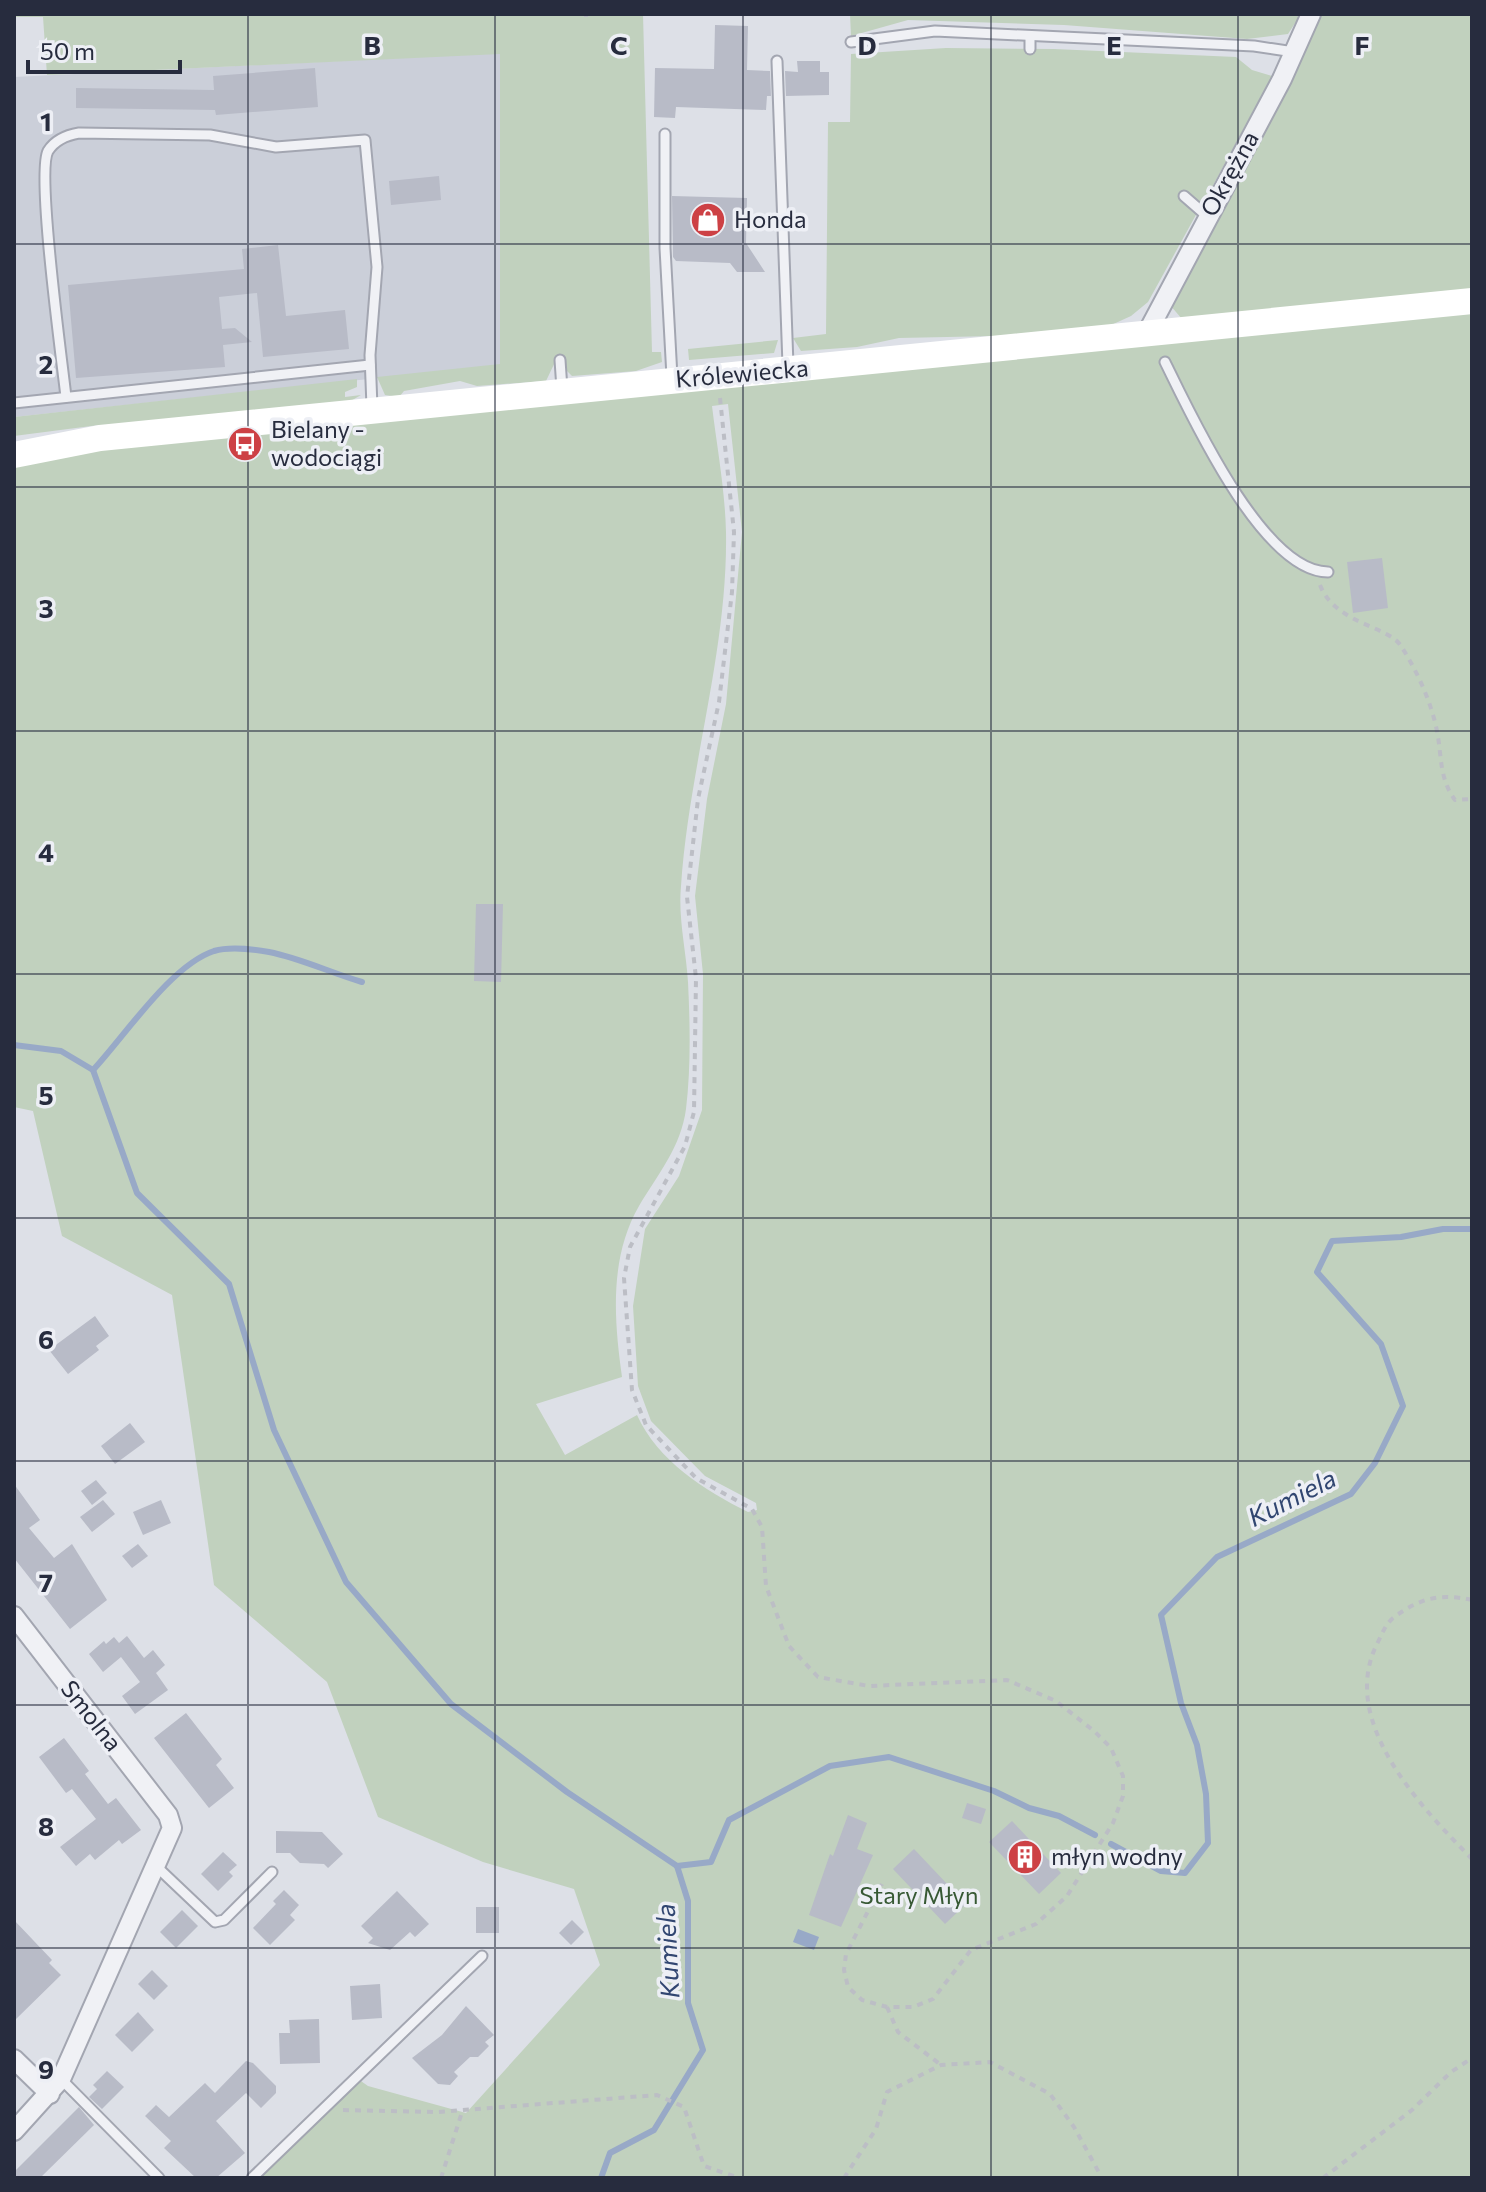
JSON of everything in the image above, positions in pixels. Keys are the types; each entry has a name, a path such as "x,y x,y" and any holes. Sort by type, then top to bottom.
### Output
{"main road":[{"name":"Królewiecka","path":"14,455 100,438 1472,301"}],"street":[{"name":"Okrężna","path":"1147,333 1311,14"},
{"name":"Smolna","path":"14,1616 168,1815 171,1835 157,1867"},
{"path":"14,2131 56,2086 157,1867"},
{"path":"14,2059 56,2086"}],"lane":[{"path":"851,42 935,31 1254,46 1294,52"},
{"path":"1030,36 1030,49"},
{"path":"777,61 788,369"},
{"path":"66,397 44,171 46,156 54,144 79,133 210,135 276,147 365,140 377,267 370,365 372,411"},
{"path":"665,134 665,248 672,380"},
{"path":"1184,196 1207,216"},
{"path":"560,360 562,392"},
{"path":"1165,362 1208,449 1278,548 1295,562 1315,572 1328,572"},
{"path":"14,403 370,365"},
{"path":"157,1867 215,1922 224,1920 272,1872"},
{"path":"252,2178 324,2112 482,1956"},
{"path":"56,2086 159,2178"}],"path":[{"path":"717,376 734,532 732,592 719,702 698,799 687,897 696,978 694,1112 685,1146 630,1247 624,1278 632,1390 646,1425 696,1478 752,1509 762,1527 766,1586 789,1646 818,1677 869,1686 1007,1680 1056,1701 1094,1731 1111,1748 1119,1763 1123,1796 1113,1823 1054,1910 1012,1935 984,1942 971,1950 933,1999 913,2007 887,2007 862,2000 848,1987 844,1970 846,1954 882,1884"},
{"path":"1315,572 1325,598 1359,623 1399,641 1422,685 1437,729 1443,783 1455,800 1472,799"},
{"path":"1472,1600 1448,1595 1416,1600 1387,1623 1369,1659 1368,1705 1388,1757 1411,1794 1472,1859"},
{"path":"887,2007 898,2032 941,2065"},
{"path":"1323,2178 1412,2110 1451,2072 1472,2058"},
{"path":"844,2178 876,2129 887,2092 941,2065 990,2062 1050,2094 1074,2127 1102,2178"},
{"path":"324,2112 356,2108 463,2111 657,2095 684,2107 704,2166 739,2178"},
{"path":"441,2178 463,2111"}],"shaded area":[{"path":"500,53 500,365 14,417 14,77"}],"green space":[{"path":"14,14 643,14 652,352 661,352 662,362 636,371 572,376 556,360 546,381 477,386 460,381 404,391 399,397 385,395 377,377 500,364 500,54 47,75 43,17 14,17"},
{"path":"850,14 1301,14 1288,34 1247,39 1064,25 908,20 851,36"},
{"path":"1320,14 1472,14 1472,290 1182,319 1170,305 1287,87"},
{"path":"946,48 1236,57 1252,70 1272,76 1203,204 1186,193 1182,201 1197,213 1148,302 1131,316 1109,326 995,336 899,338 857,347 801,351 793,338 826,334 828,122 850,122 851,54"},
{"name":"Stary Młyn","path":"1472,310 1472,2178 252,2178 358,2079 368,2086 466,2113 600,1965 574,1889 483,1862 378,1817 327,1682 214,1585 172,1295 62,1236 33,1111 14,1107 14,465 55,455","holes":["728,404 742,532 726,704 707,799 695,896 703,974 702,1110 679,1176 645,1229 633,1306 638,1386 651,1421 705,1476 756,1503 757,1510 748,1512 699,1484 670,1460 637,1415 565,1455 536,1404 622,1377 616,1290 623,1247 639,1206 674,1148 686,1109 689,1013 681,886 685,842 715,665 725,576 725,516 712,406"]},
{"path":"778,340 774,353 689,360 688,349"},
{"path":"357,379 357,387 345,392 345,397 361,395 349,402 14,436 14,417"}],"water":[{"path":"798,1929 819,1937 814,1950 793,1942"}],"building":[{"path":"715,25 748,26 747,70 770,71 771,96 767,96 766,110 676,107 675,118 654,117 655,68 714,69"},
{"path":"797,61 820,61 820,72 829,72 829,95 786,96 785,71 798,72"},
{"path":"315,68 318,107 216,115 215,110 76,108 76,88 214,90 213,76"},
{"path":"439,176 441,200 391,205 389,181"},
{"name":"Honda","path":"672,196 747,198 746,243 765,272 737,272 730,263 676,261 673,257"},
{"path":"278,245 286,316 345,310 349,349 263,357 257,293 219,297 222,329 235,328 252,342 223,345 225,367 76,378 68,285 244,269 242,249"},
{"path":"1382,558 1388,608 1353,613 1347,562"},
{"path":"476,904 503,904 501,982 474,981"},
{"path":"95,1316 109,1336 96,1346 99,1350 68,1374 49,1350"},
{"path":"130,1423 145,1442 115,1464 101,1446"},
{"path":"96,1480 107,1493 92,1505 81,1491"},
{"path":"14,1484 40,1520 29,1528 54,1558 72,1544 107,1600 70,1629 14,1558"},
{"path":"103,1500 115,1514 92,1532 80,1517"},
{"path":"161,1500 171,1523 143,1535 133,1512"},
{"path":"138,1544 148,1556 132,1568 122,1556"},
{"path":"127,1636 144,1658 153,1650 165,1665 156,1673 168,1690 135,1714 122,1696 140,1682 121,1657 103,1672 89,1654 104,1641 106,1644 114,1637 119,1643"},
{"path":"186,1713 222,1759 216,1765 234,1788 209,1808 154,1738"},
{"path":"64,1738 89,1771 85,1774 108,1804 116,1798 141,1830 122,1844 119,1840 95,1860 90,1854 76,1866 60,1847 96,1819 72,1789 66,1793 39,1757"},
{"path":"967,1803 986,1809 981,1824 962,1818"},
{"path":"848,1815 867,1823 857,1849 873,1855 841,1927 809,1915 830,1854 833,1856"},
{"name":"młyn wodny","path":"1012,1821 1061,1873 1039,1894 989,1842"},
{"path":"276,1831 322,1832 343,1854 328,1868 324,1864 300,1863 290,1853 276,1853"},
{"path":"914,1849 966,1904 945,1924 893,1869"},
{"path":"223,1852 237,1865 229,1872 233,1876 218,1891 201,1874"},
{"path":"284,1890 299,1905 290,1915 295,1920 270,1945 253,1928 276,1904 273,1901"},
{"path":"397,1891 429,1924 415,1937 410,1932 390,1950 368,1943 373,1938 361,1926"},
{"path":"476,1907 499,1907 499,1933 476,1933"},
{"path":"182,1910 198,1926 176,1948 160,1932"},
{"path":"14,1920 52,1960 49,1963 61,1975 14,2021"},
{"path":"572,1920 584,1932 571,1945 559,1933"},
{"path":"152,1970 168,1986 154,2000 138,1984"},
{"path":"380,1984 382,2018 352,2020 350,1986"},
{"path":"466,2006 494,2035 485,2042 489,2046 478,2057 470,2057 454,2072 458,2076 450,2085 438,2084 412,2058 442,2035"},
{"path":"138,2012 154,2030 132,2052 115,2035"},
{"path":"319,2019 320,2063 280,2064 279,2033 290,2033 289,2020"},
{"path":"246,2061 253,2063 276,2086 276,2093 261,2108 246,2093 216,2121 245,2153 216,2178 196,2178 164,2148 171,2141 145,2116 156,2105 169,2117 205,2083 215,2093"},
{"path":"107,2071 124,2087 102,2109 89,2097 97,2089 93,2085"},
{"path":"79,2107 94,2125 40,2178 14,2178 14,2172"}],"waterway":[{"path":"93,1070 165,986 181,971 214,951 234,948 269,952 362,982"},
{"path":"14,1045 61,1051 93,1070 137,1193 229,1284 274,1430 346,1582 451,1704 567,1792 677,1866"},
{"name":"Kumiela","path":"1111,1844 1161,1871 1185,1873 1208,1843 1206,1794 1197,1745 1181,1703 1161,1615 1217,1557 1351,1494 1375,1463 1403,1406 1381,1344 1317,1272 1332,1241 1401,1237 1443,1229 1472,1229"},
{"name":"Kumiela","path":"677,1866 711,1862 729,1820 830,1766 889,1757 994,1791 1029,1808 1059,1816 1095,1835"},
{"name":"Kumiela","path":"601,2178 610,2153 654,2130 703,2050 688,2003 688,1901 677,1866"}],"place":[{"name":"Honda","path":"708,220"},
{"name":"Bielany - wodociągi","path":"245,444"},
{"name":"młyn wodny","path":"1025,1857"}]}
